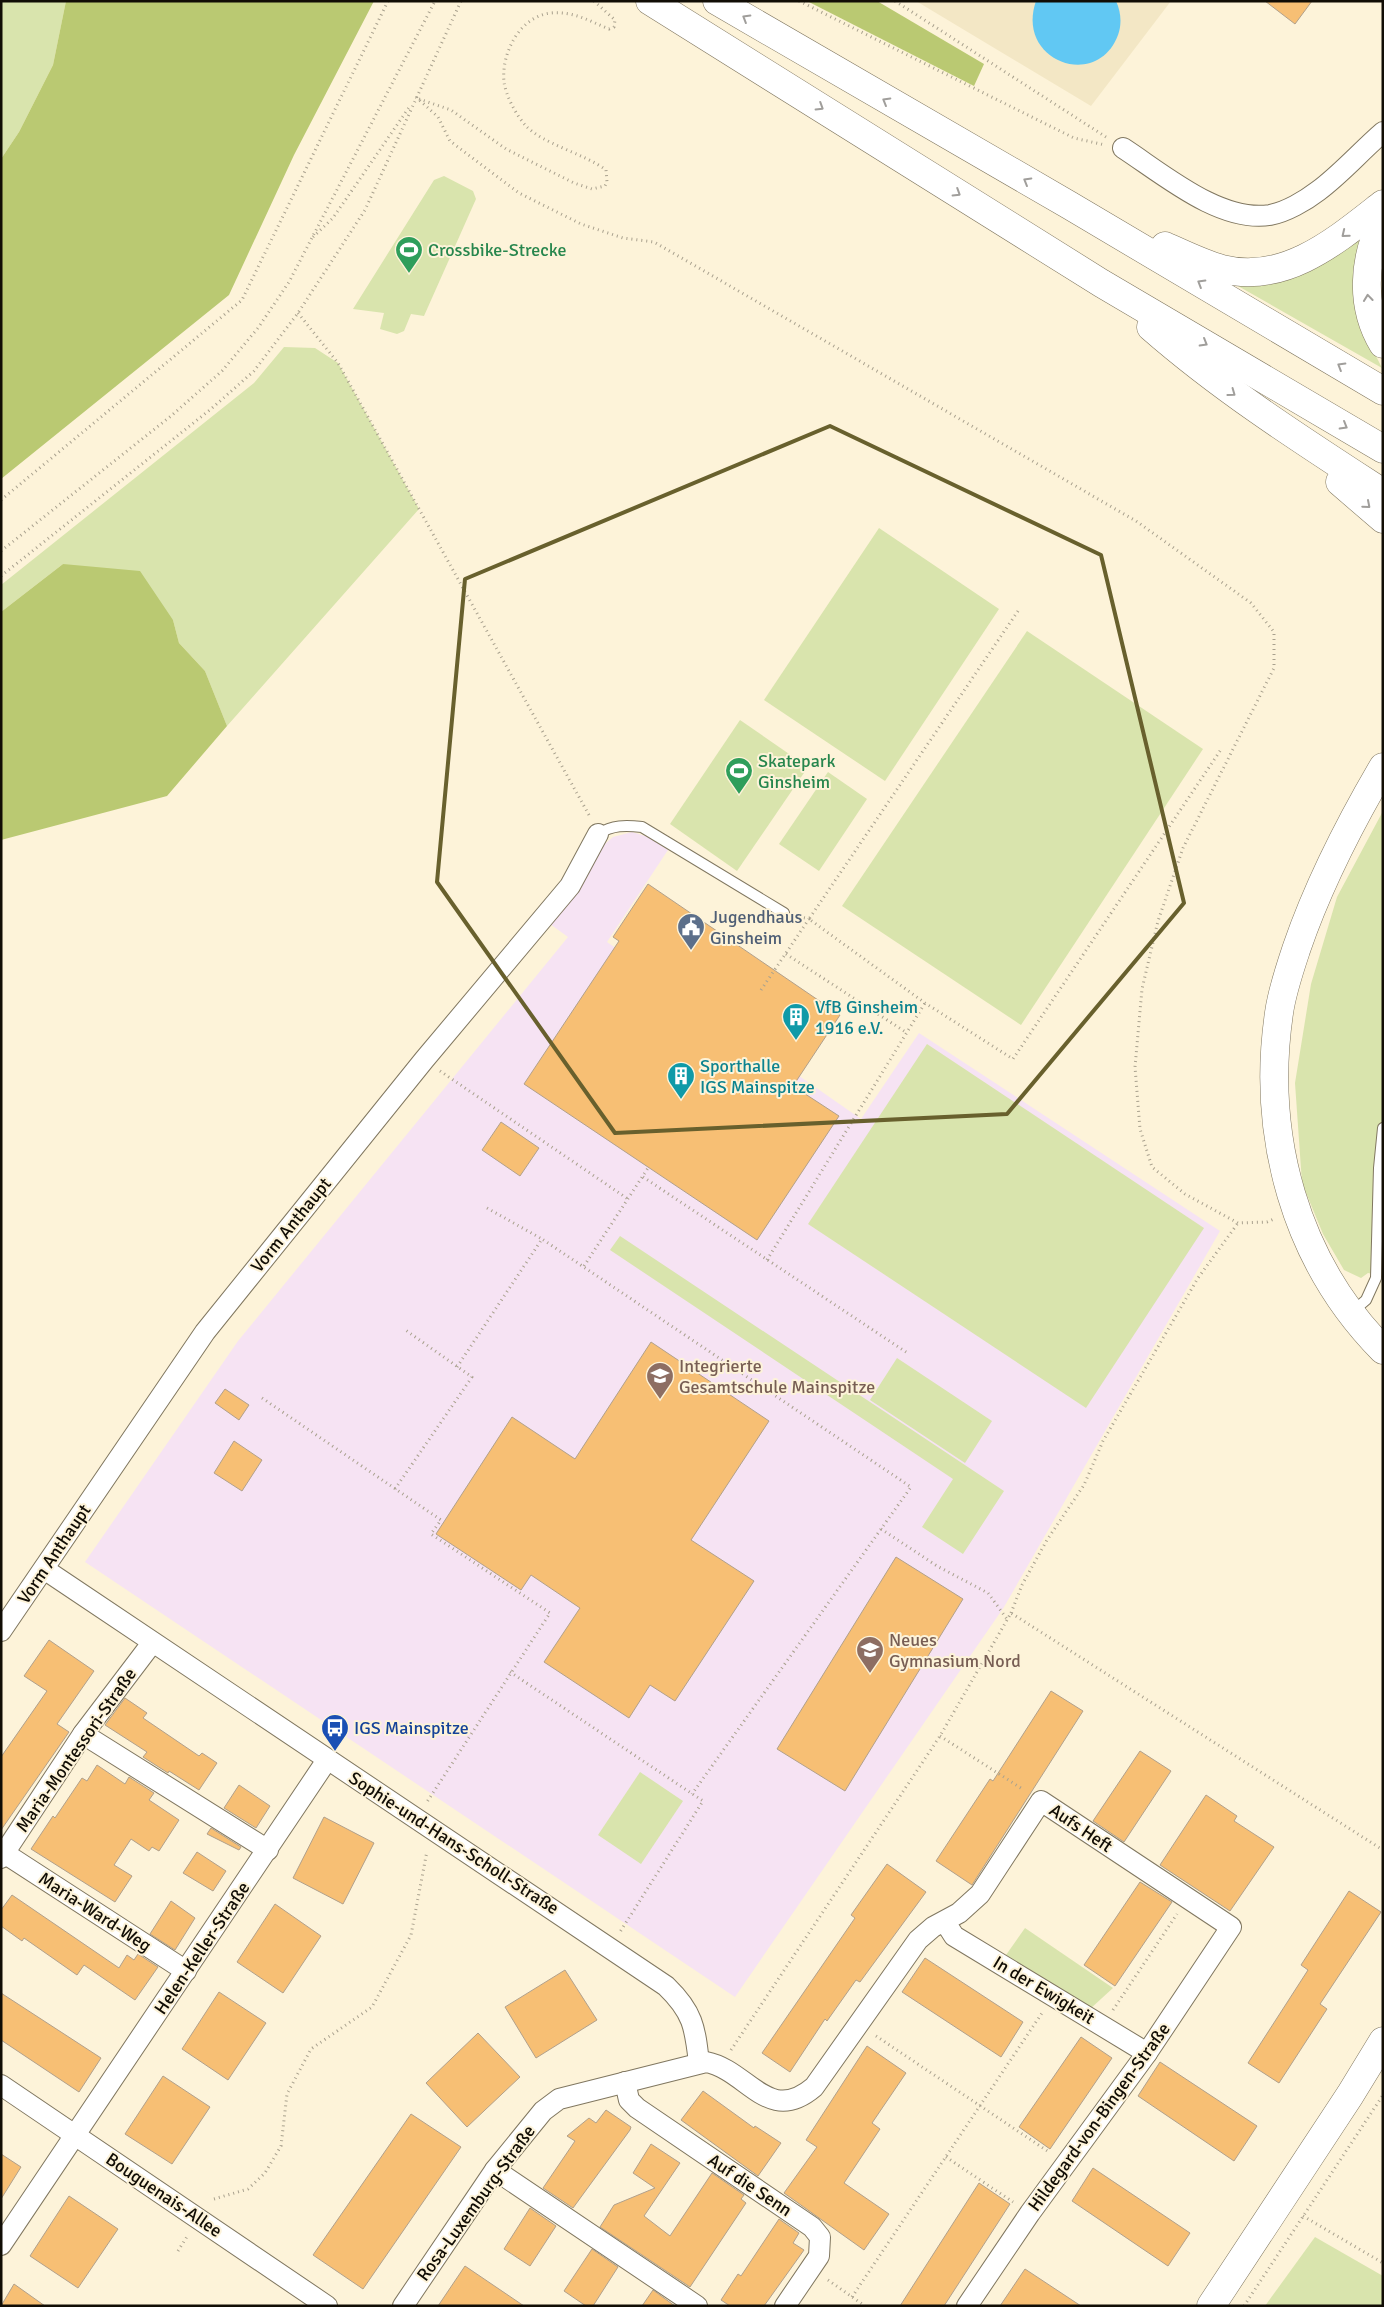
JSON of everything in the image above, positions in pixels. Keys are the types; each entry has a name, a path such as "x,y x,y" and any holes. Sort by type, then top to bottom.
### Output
{"main road":[{"path":"650,1 1101,283 1383,449"},
{"path":"717,1 1383,390"},
{"path":"1069,205 1223,269 1258,272 1296,263 1332,244 1383,204"},
{"path":"1383,220 1371,252 1366,275 1368,302 1375,330 1383,344"},
{"path":"1101,283 1173,346 1264,416 1383,519"},
{"path":"1264,416 1383,493"},
{"path":"1383,767 1340,844 1313,903 1292,964 1279,1011 1274,1102 1279,1148 1304,1235 1350,1314 1383,1350"},
{"path":"1211,2306 1350,2095 1383,2041"}],"street":[{"path":"1124,148 1186,190 1218,208 1241,214 1270,215 1294,206 1318,191 1383,132"},
{"name":"Vorm Anthaupt","path":"1,1631 205,1332 424,1060 570,886 598,834"},
{"name":"Sophie-und-Hans-Scholl-Straße","path":"44,1569 327,1760 611,1947 666,1986 682,2001 690,2014 696,2029 699,2063"},
{"name":"Maria-Montessori-Straße","path":"3,1855 83,1734 152,1643"},
{"path":"83,1734 268,1850"},
{"name":"Helen-Keller-Straße","path":"1,2245 327,1760"},
{"name":"Aufs Heft","path":"980,1894 1041,1801 1230,1927"},
{"name":"Maria-Ward-Weg","path":"3,1855 186,1972"},
{"name":"Rosa-Luxemburg-Straße","path":"403,2306 495,2170 542,2111 559,2099 706,2062 719,2067 767,2097 780,2102 793,2100 814,2086 918,1940 933,1927 959,1913 980,1894"},
{"name":"In der Ewigkeit","path":"945,1922 954,1936 1147,2053"},
{"name":"Hildegard-von-Bingen-Straße","path":"967,2306 1030,2213 1147,2053 1230,1927"},
{"name":"Auf die Senn","path":"625,2082 630,2100 637,2108 812,2227 820,2237 820,2250 810,2269 785,2306"},
{"name":"Bouguenais-Allee","path":"1,2085 327,2306"},
{"path":"495,2170 697,2306"}],"lane":[{"path":"598,834 609,828 624,824 642,827 784,913"},
{"path":"1350,1314 1366,1300 1376,1278 1379,1168 1383,1128"}],"path":[{"path":"1,500 242,300 388,1"},
{"path":"1,552 163,422 222,371 258,328 288,282 435,1"},
{"path":"1,576 211,409 254,371 298,313 365,210 461,1"},
{"path":"416,98 452,110 506,149 574,184 592,189 605,186 607,182 606,170 527,127 507,93 504,81 505,62 518,32 537,18 549,13 579,14 609,29 614,28 615,20 594,1"},
{"path":"799,1 1074,138 1124,148"},
{"path":"895,1 1124,148"},
{"path":"311,239 333,218 416,98"},
{"path":"416,98 438,117 450,141 519,193 581,224 623,238 654,242 1136,521 1251,603 1274,632 1274,668 1183,848 1158,921 1142,989 1135,1067 1140,1129 1152,1167 1185,1194 1238,1224 1267,1222 1296,1211"},
{"path":"298,313 338,363 583,802 598,834"},
{"path":"762,990 1018,611"},
{"path":"784,913 810,919 925,1003 1013,1059 1222,748"},
{"path":"786,954 907,1033"},
{"path":"766,1260 925,1003"},
{"path":"424,1060 628,1199"},
{"path":"584,1266 648,1168"},
{"path":"643,1177 909,1354"},
{"path":"487,1208 542,1239 584,1266 911,1486 692,1794"},
{"path":"719,2067 940,1736 1011,1613 1022,1585 1047,1540 1084,1485 1103,1441 1198,1278 1238,1224"},
{"path":"457,1367 542,1239"},
{"path":"395,1489 472,1377 404,1329"},
{"path":"214,2199 248,2189 265,2174 281,2146 287,2094 312,2049 372,2007 411,1935 424,1823 510,1672 550,1613 431,1534 441,1520 262,1398"},
{"path":"881,1529 937,1566 988,1593 1007,1620"},
{"path":"1011,1613 1383,1850"},
{"path":"510,1672 703,1801 611,1947"},
{"path":"940,1736 1041,1801"},
{"path":"1103,2025 1188,1899"},
{"path":"852,2297 1054,1995"},
{"path":"858,2024 1066,2164"},
{"path":"1244,2306 1383,2095"},
{"path":"946,2157 1030,2213"},
{"path":"1303,2216 1383,2263"},
{"path":"178,2251 192,2228"},
{"path":"810,2269 865,2306"}],"highlighted area":[{"path":"830,426 1101,555 1184,903 1007,1114 615,1133 437,882 465,579"}],"shaded area":[{"path":"916,1 1171,1 1091,106"},
{"name":"Integrierte Gesamtschule Mainspitze","path":"632,832 648,837 668,850 607,942 861,1119 919,1033 1220,1231 1004,1607 735,1997 85,1562 238,1341 568,937 550,924 599,849 613,837"}],"green space":[{"path":"1,1 66,1 53,65 19,132 1,159"},
{"path":"66,1 374,1 294,155 229,295 1,479 1,159 19,132 53,65"},
{"path":"807,1 877,1 984,64 974,86"},
{"name":"Crossbike-Strecke","path":"444,176 473,191 476,199 424,316 411,314 404,331 397,334 380,329 384,313 353,309 434,180"},
{"path":"1375,218 1371,346 1382,368 1238,286 1258,284"},
{"path":"284,347 315,348 338,363 419,509 227,726 205,671 179,643 173,620 63,564 1,612 1,585 254,383"},
{"path":"879,528 999,609 885,781 764,700"},
{"path":"63,564 140,571 173,620 179,643 205,671 227,726 167,796 1,840 1,612"},
{"path":"1027,631 1203,749 1021,1025 842,906"},
{"name":"Skatepark Ginsheim","path":"740,720 808,767 737,871 670,824"},
{"path":"828,772 867,799 819,871 779,844"},
{"path":"1383,811 1383,1276 1368,1273 1361,1278 1344,1270 1323,1234 1302,1183 1295,1083 1311,984 1337,897"},
{"path":"927,1044 1204,1228 1086,1408 808,1224"},
{"path":"620,1236 1004,1491 963,1554 922,1527 953,1479 610,1250"},
{"path":"897,1358 992,1421 965,1463 870,1400"},
{"path":"640,1772 683,1801 641,1864 598,1835"},
{"path":"1025,1928 1113,1988 1090,2009 1006,1955"},
{"path":"1315,2237 1383,2276 1383,2306 1265,2306"}],"water":[{"path":"1036,1 1116,1 1120,18 1118,35 1108,52 1093,62 1077,65 1061,61 1047,53 1037,39 1033,22"}],"building":[{"path":"1265,1 1312,1 1295,24"},
{"name":"Sporthalle IGS Mainspitze","path":"648,884 840,1015 793,1086 839,1116 757,1240 524,1084 619,941 613,937"},
{"path":"501,1122 539,1148 520,1176 482,1150"},
{"path":"651,1342 769,1421 691,1540 754,1581 675,1701 650,1685 629,1718 544,1662 580,1608 531,1575 521,1590 436,1534 512,1417 575,1459"},
{"path":"225,1389 249,1405 239,1420 215,1403"},
{"path":"234,1441 262,1460 242,1491 214,1473"},
{"name":"Neues Gymnasium Nord","path":"896,1557 963,1599 845,1791 777,1749"},
{"path":"49,1640 94,1671 57,1724 69,1732 1,1830 1,1757 47,1691 24,1676"},
{"path":"1051,1691 1083,1711 972,1885 936,1861 990,1779 993,1781"},
{"path":"125,1698 147,1713 143,1718 199,1756 202,1753 217,1763 199,1790 143,1757 147,1752 105,1725"},
{"path":"1140,1751 1171,1771 1124,1842 1093,1821"},
{"path":"97,1765 125,1784 129,1777 154,1793 149,1800 179,1820 159,1851 152,1847 149,1851 131,1839 114,1865 132,1876 115,1902 31,1849 82,1778 87,1781"},
{"path":"239,1785 270,1806 256,1828 224,1808"},
{"path":"1206,1795 1237,1816 1234,1821 1274,1847 1230,1911 1160,1865"},
{"path":"324,1817 374,1843 343,1904 293,1878"},
{"path":"211,1828 241,1847 239,1850 207,1834"},
{"path":"197,1852 226,1871 213,1891 183,1873"},
{"path":"887,1864 926,1892 860,1982 856,1980 827,2021 825,2019 790,2072 762,2053 855,1918 851,1915"},
{"path":"1140,1882 1172,1902 1115,1986 1084,1965"},
{"path":"1349,1891 1381,1912 1320,2004 1327,2009 1279,2083 1248,2063 1308,1970 1301,1965"},
{"path":"12,1895 119,1968 127,1955 134,1960 138,1954 158,1967 135,2000 84,1965 77,1975 24,1938 22,1941 1,1926 1,1910"},
{"path":"171,1901 195,1918 175,1950 150,1934"},
{"path":"275,1904 321,1936 283,1993 237,1962"},
{"path":"925,1958 1023,2022 1001,2057 902,1992"},
{"path":"565,1970 597,2020 536,2058 505,2007"},
{"path":"219,1992 266,2023 228,2080 182,2049"},
{"path":"1,1993 101,2058 79,2092 1,2040"},
{"path":"478,2033 520,2077 467,2127 426,2083"},
{"path":"1081,2037 1112,2058 1050,2149 1019,2127"},
{"path":"867,2046 906,2073 872,2123 880,2129 844,2183 889,2214 864,2250 784,2193 817,2147 806,2140"},
{"path":"1160,2062 1257,2126 1234,2161 1138,2096"},
{"path":"163,2076 210,2107 172,2164 125,2134"},
{"path":"703,2091 754,2128 755,2126 781,2143 758,2176 681,2120"},
{"path":"606,2110 631,2127 630,2130 573,2208 543,2188 575,2141 567,2136 589,2118 596,2123"},
{"path":"411,2114 461,2147 363,2289 313,2255"},
{"path":"651,2144 680,2163 644,2216 670,2236 712,2173 744,2195 741,2199 746,2203 690,2287 600,2227 614,2205 655,2188 633,2173"},
{"path":"1,2154 21,2167 1,2199"},
{"path":"1093,2168 1190,2233 1168,2266 1072,2201"},
{"path":"979,2183 1010,2204 944,2306 900,2306"},
{"path":"69,2196 118,2229 78,2288 30,2256"},
{"path":"530,2208 556,2226 530,2266 504,2249"},
{"path":"779,2219 799,2233 793,2243 804,2250 764,2306 730,2306 721,2300 738,2274 741,2276"},
{"path":"592,2249 618,2267 593,2306 586,2306 564,2291"},
{"path":"465,2266 524,2306 438,2306"},
{"path":"1025,2269 1081,2306 1000,2306"},
{"path":"14,2284 45,2306 1,2306"},
{"path":"653,2290 675,2306 642,2306"}],"place":[{"name":"Crossbike-Strecke","path":"409,274"},
{"name":"Skatepark Ginsheim","path":"739,795"},
{"name":"Jugendhaus Ginsheim","path":"691,951"},
{"name":"VfB Ginsheim 1916 e.V.","path":"796,1041"},
{"name":"Sporthalle IGS Mainspitze","path":"681,1100"},
{"name":"Integrierte Gesamtschule Mainspitze","path":"660,1400"},
{"name":"Neues Gymnasium Nord","path":"870,1674"},
{"name":"IGS Mainspitze","path":"335,1752"}]}
